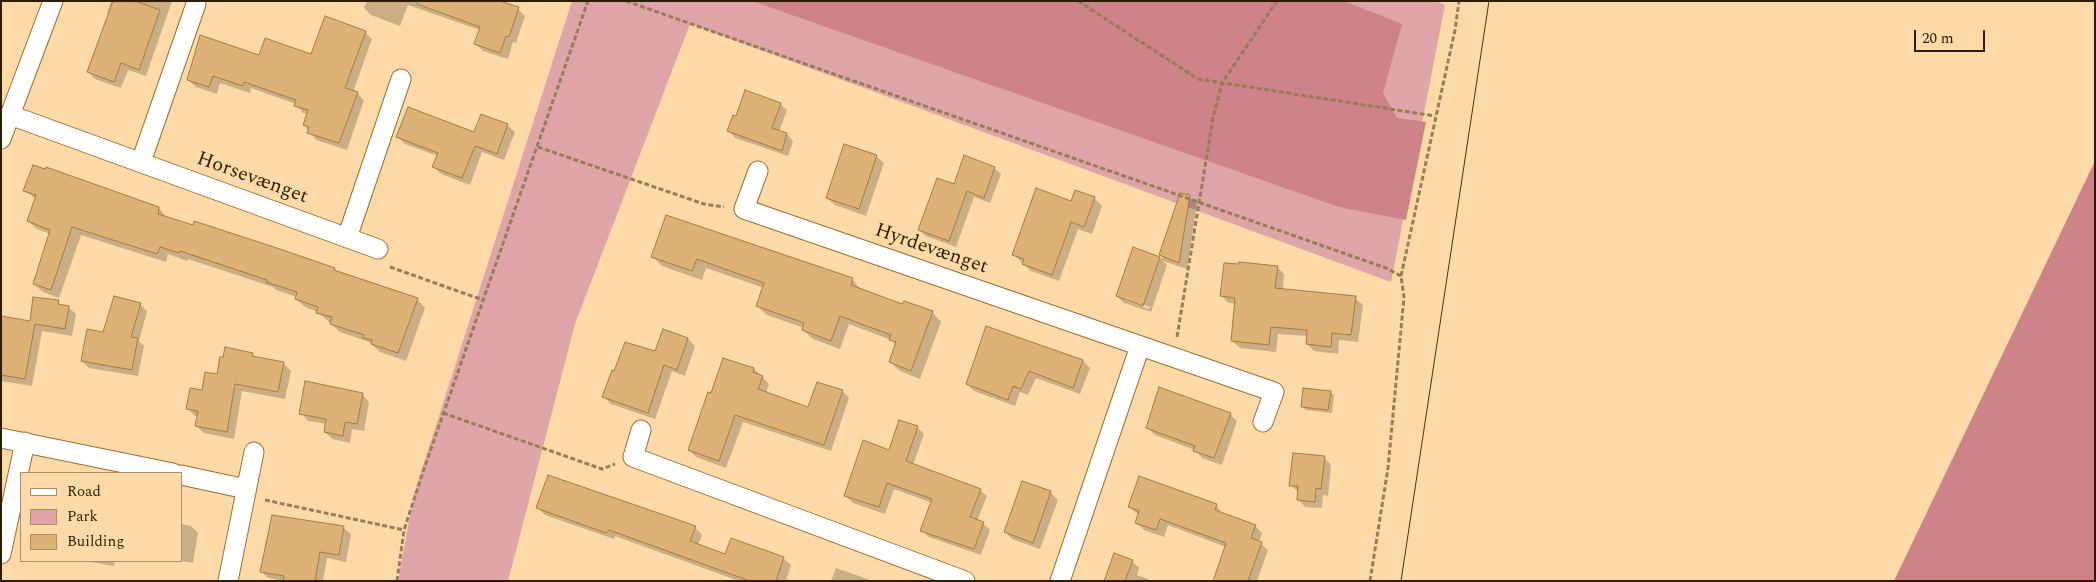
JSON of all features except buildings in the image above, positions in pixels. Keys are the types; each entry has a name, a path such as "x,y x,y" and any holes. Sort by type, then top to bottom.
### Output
{"street":[{"path":"1,139 53,1"},
{"path":"141,162 196,4"},
{"path":"347,238 401,79"},
{"name":"Horsevænget","path":"10,115 378,249"},
{"path":"744,210 758,171"},
{"name":"Hyrdevænget","path":"744,210 1274,392 1263,422"},
{"path":"1060,581 1140,346"},
{"path":"641,430 633,457 964,581"},
{"path":"1,438 168,472"},
{"path":"1,554 25,442"},
{"path":"228,581 254,452"},
{"path":"182,475 246,489"}],"path":[{"path":"397,581 404,530 443,413 588,1"},
{"path":"626,1 1386,268 1400,276"},
{"path":"1078,1 1198,79 1435,116"},
{"path":"1174,358 1212,118 1222,83 1277,1"},
{"path":"1370,581 1388,468 1404,297 1400,276 1455,30 1458,1"},
{"path":"537,147 704,204 744,210"},
{"path":"378,249 381,264 484,300"},
{"path":"443,413 602,469 633,457"},
{"path":"246,489 267,501 404,530"}],"green space":[{"path":"572,1 1436,1 1445,5 1391,282 690,24 575,324 508,581 398,581 414,494"}],"shaded area":[{"path":"752,1 1344,1 1402,24 1383,93 1397,118 1426,122 1406,220 1339,207"},
{"path":"2095,161 2095,581 1894,581"}],"tram line":[{"path":"1401,581 1489,1"}]}
